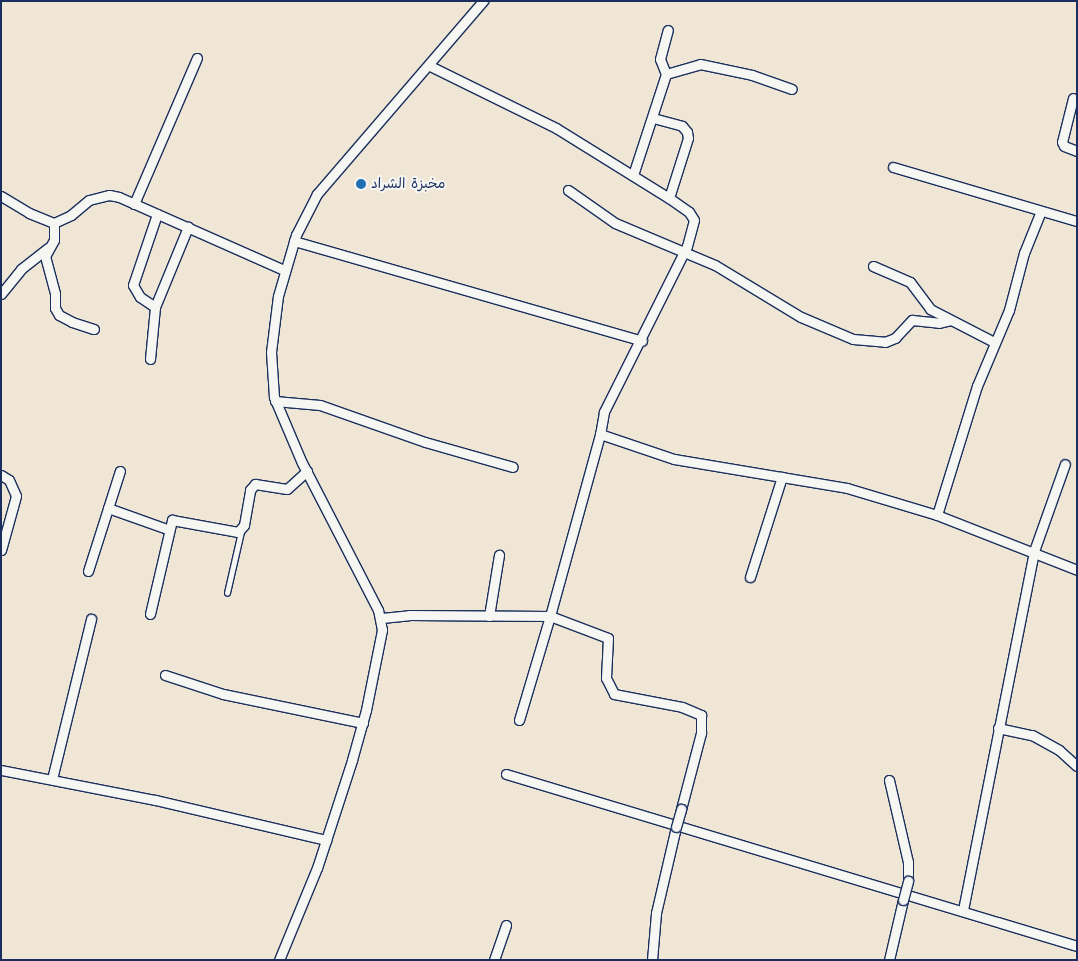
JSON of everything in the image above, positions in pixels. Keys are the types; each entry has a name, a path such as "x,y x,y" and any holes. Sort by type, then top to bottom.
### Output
{"street":[{"path":"279,960 326,840 363,723 382,630 382,618 304,474 275,401 271,352 284,270 309,206 328,178 430,66 483,1"},
{"path":"633,176 666,74 660,59 668,30"},
{"path":"134,204 197,58"},
{"path":"666,74 700,64 752,74 792,89"},
{"path":"430,66 556,128 689,212 695,226 642,341 604,412 600,434 550,616 519,720"},
{"path":"1073,98 1062,142 1064,146 1077,151"},
{"path":"653,118 682,126 687,132 688,138 669,198"},
{"path":"894,167 1077,221"},
{"path":"568,190 615,223 715,265 801,317 853,340 885,342 895,338 912,320 940,323 952,320"},
{"path":"54,223 99,196 109,195 134,204 284,270"},
{"path":"1,196 28,213 54,223"},
{"path":"937,515 994,342 1010,310 1024,253 1041,211"},
{"path":"155,307 140,297 133,285 157,214"},
{"path":"54,223 56,232 45,263 55,294 55,308 59,315 72,322 94,329"},
{"path":"150,359 155,307 188,228"},
{"path":"294,241 642,341"},
{"path":"1,294 21,269 49,248"},
{"path":"873,266 910,282 923,304 994,342"},
{"path":"275,401 320,405 426,442 513,467"},
{"path":"600,434 674,459 847,488 937,515 1034,551 1077,570"},
{"path":"963,910 1034,551 1065,464"},
{"path":"88,571 120,471"},
{"path":"150,614 167,529 175,518 233,533 241,531 250,490 255,484 288,489 304,474"},
{"path":"1,475 9,480 16,496 1,550"},
{"path":"750,577 782,477"},
{"path":"108,508 167,529"},
{"path":"489,616 499,555"},
{"path":"382,618 409,615 550,616 608,638 606,678 614,694 688,708 701,715 701,733 656,913 652,960"},
{"path":"52,779 91,619"},
{"path":"165,674 223,694 363,723"},
{"path":"998,728 1032,735 1059,750 1077,766"},
{"path":"1,770 52,779 326,840"},
{"path":"506,774 963,910 1077,946"},
{"path":"889,780 908,862 908,881 889,960"},
{"path":"494,960 506,925"}],"lane":[{"path":"227,592 241,531"}],"place":[{"name":"مخبزة الشراد","path":"361,184"}]}
